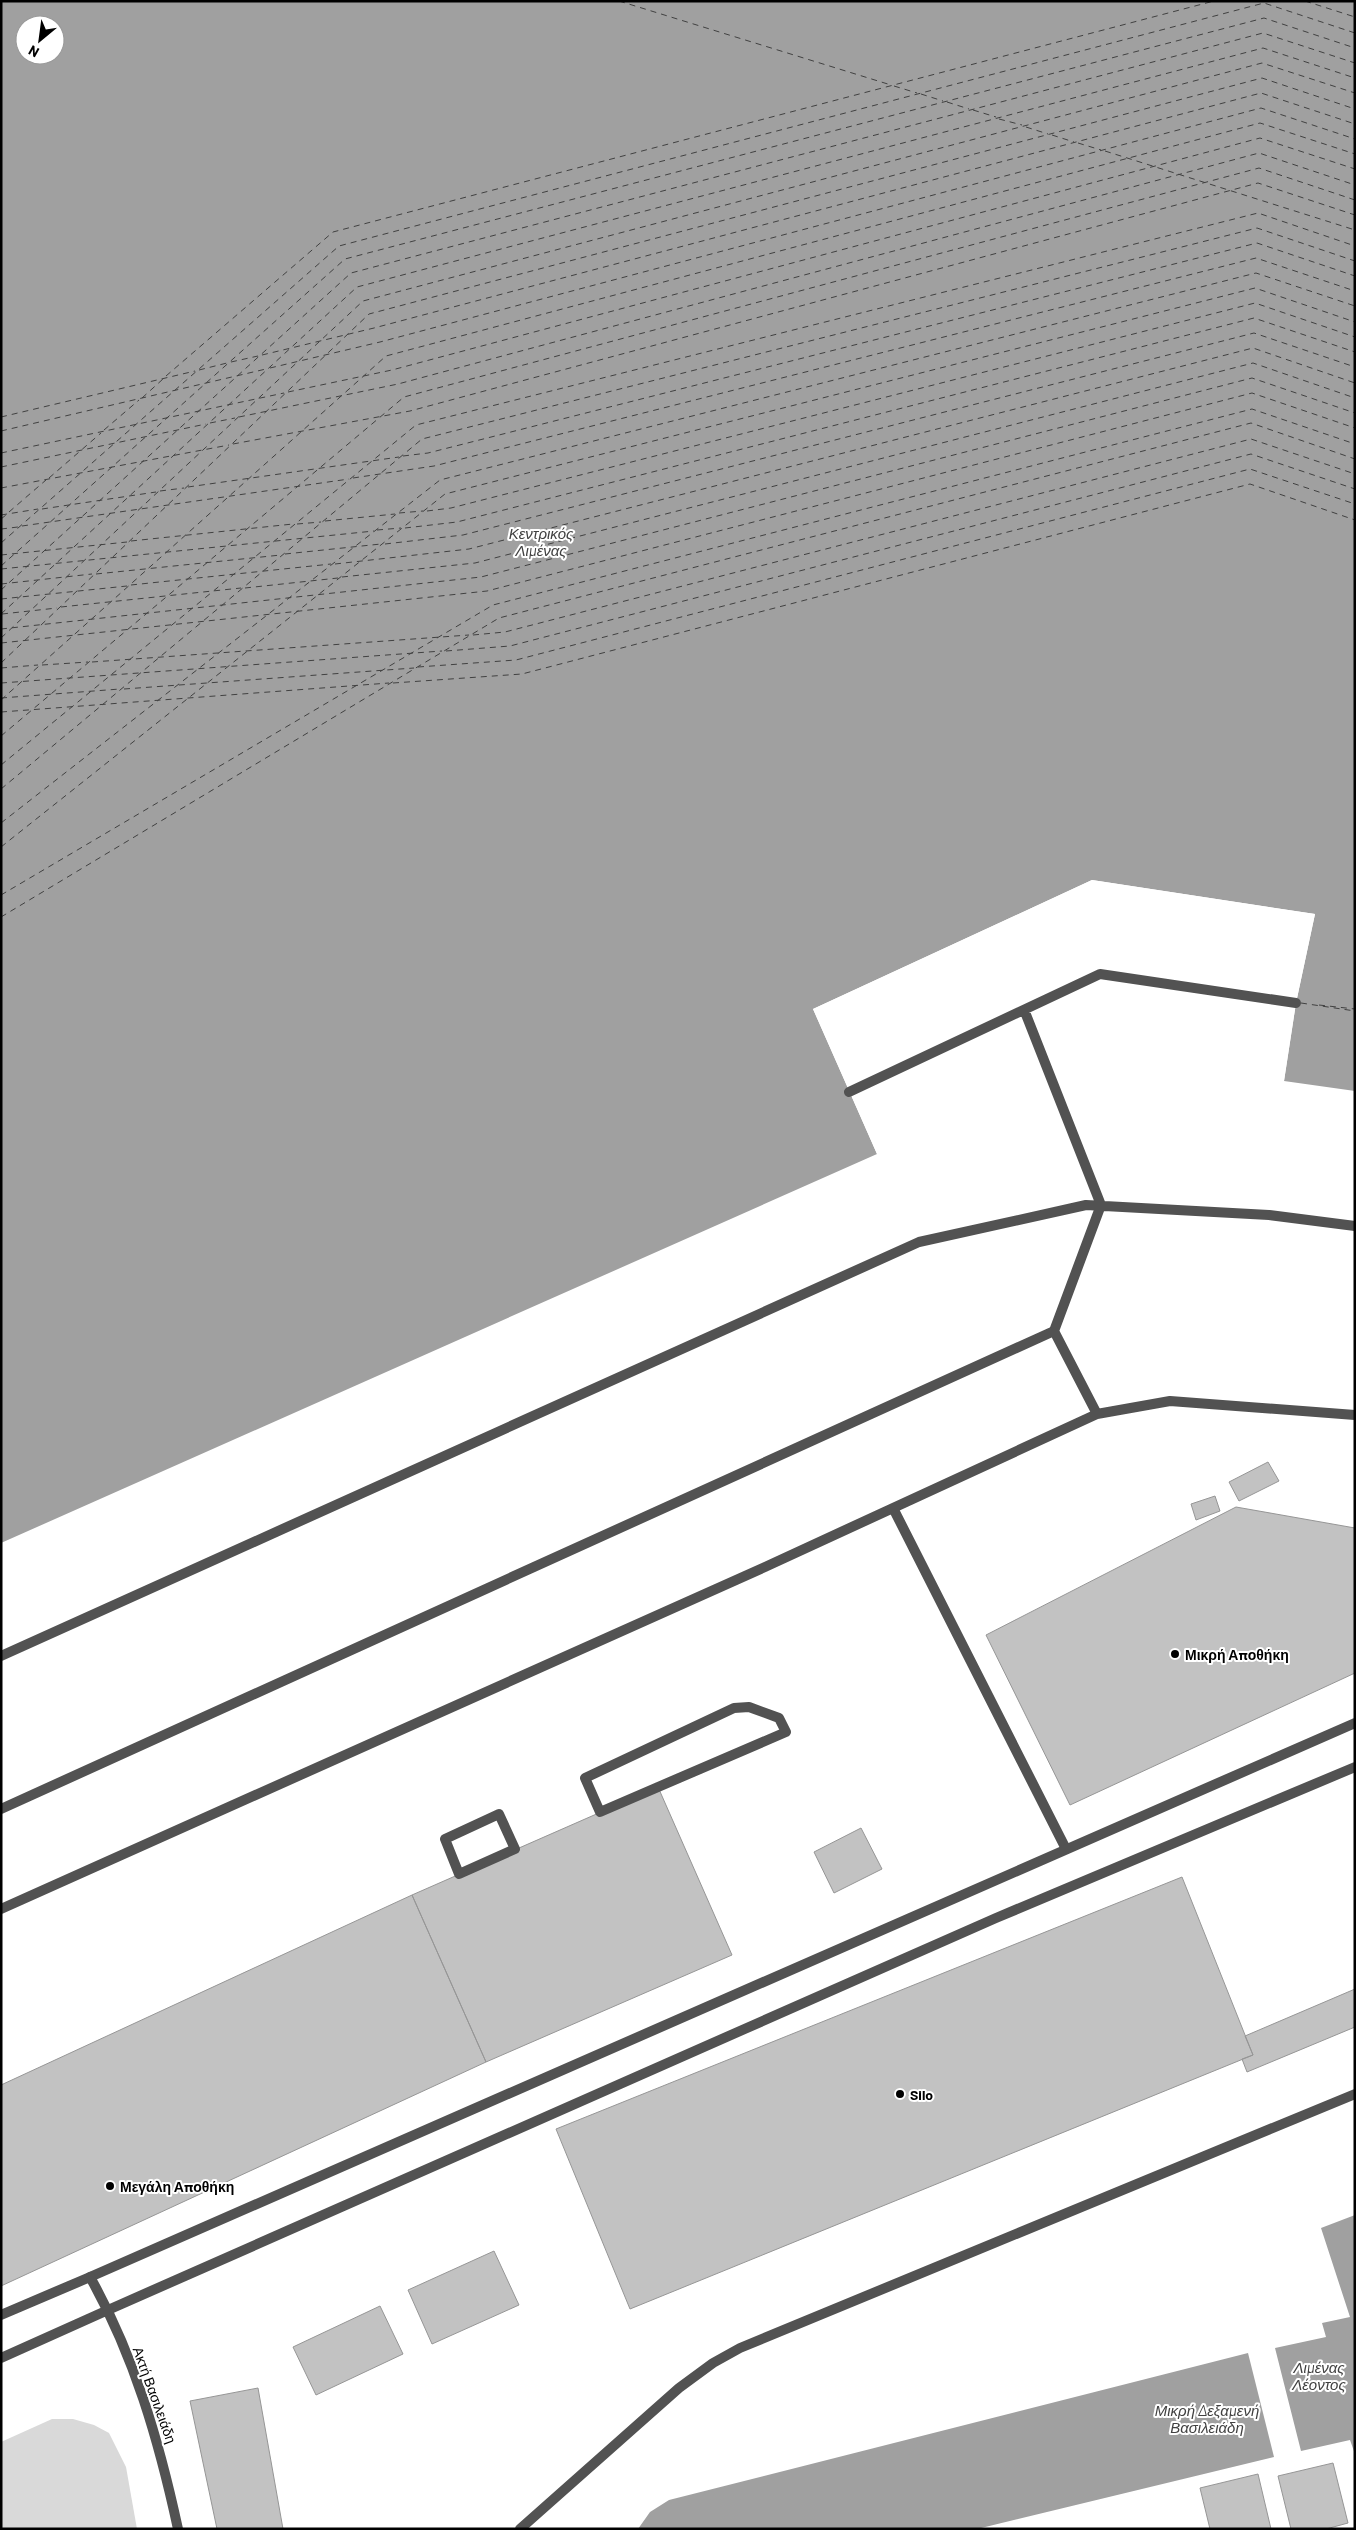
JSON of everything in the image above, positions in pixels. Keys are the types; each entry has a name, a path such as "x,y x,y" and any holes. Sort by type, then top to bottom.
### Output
{"street":[{"path":"850,1092 1025,1012 1100,974 1296,1002"},
{"path":"1,1809 342,1656 1054,1331 1101,1205 1025,1012"},
{"path":"1,1656 919,1242 1086,1205 1269,1215 1355,1226"},
{"path":"1054,1331 1097,1414"},
{"path":"1,1909 893,1508 1097,1414 1170,1401 1355,1414"},
{"path":"893,1508 1066,1849"},
{"path":"749,1707 779,1718 786,1732 600,1812 585,1778 734,1708 749,1707"},
{"path":"1,2315 1355,1723"},
{"path":"1,2358 996,1918 1355,1767"},
{"path":"1338,1774 1355,1772"},
{"path":"499,1814 514,1849 458,1874 445,1839 499,1814"},
{"path":"520,2529 679,2388 713,2363 740,2348 1355,2094"},
{"name":"Ακτή Βασιλειάδη","path":"90,2277 108,2310 154,2427 178,2529"}],"shaded area":[{"path":"52,2419 73,2419 94,2425 109,2433 126,2467 137,2529 1,2529 1,2442"}],"water":[{"name":"Κεντρικός Λιμένας","path":"1,1 1355,1 1355,1091 1284,1081 1296,1003 1315,914 1092,880 813,1009 877,1154 1,1543"},
{"name":"Λιμένας Λέοντος","path":"1355,2215 1355,2454 1350,2440 1301,2451 1275,2348 1326,2337 1322,2323 1350,2317 1321,2228"},
{"name":"Μικρή Δεξαμενή Βασιλειάδη","path":"1248,2353 1274,2457 977,2529 638,2529 650,2512 669,2500"}],"pier":[{"path":"1092,880 1315,914 1296,1003 1284,1081 1282,1082 1294,1002 1312,916 1092,883 816,1010 880,1154 877,1154 813,1009"}],"building":[{"path":"1268,1462 1279,1481 1239,1501 1229,1482"},
{"path":"1215,1496 1220,1511 1196,1520 1191,1504"},
{"name":"Μικρή Αποθήκη","path":"1236,1507 1355,1528 1355,1673 1070,1805 986,1635"},
{"path":"658,1787 732,1955 486,2062 412,1895"},
{"path":"861,1828 882,1869 834,1893 814,1852"},
{"name":"Silo","path":"1182,1877 1253,2055 630,2309 556,2129"},
{"name":"Μεγάλη Αποθήκη","path":"412,1895 486,2062 1,2286 1,2085"},
{"path":"1355,1989 1355,2027 1247,2072 1242,2059 1253,2055 1245,2036"},
{"path":"494,2251 519,2305 432,2344 408,2290"},
{"path":"380,2306 403,2354 316,2395 293,2347"},
{"path":"258,2388 283,2529 217,2529 190,2401"},
{"path":"1333,2463 1348,2523 1326,2529 1291,2529 1278,2476"},
{"path":"1258,2474 1271,2529 1210,2529 1200,2488"}],"ferry route":[{"path":"619,1 891,85"},
{"path":"166,376 333,232 1214,1"},
{"path":"1305,1 1355,17"},
{"path":"1,543 339,246 1264,3 1355,33"},
{"path":"1,566 345,259 1264,18 1355,48"},
{"path":"1,590 351,273 1263,33 1355,63"},
{"path":"1,614 357,287 1263,48 1355,78"},
{"path":"1,638 363,301 1262,63 1355,93"},
{"path":"1,663 369,314 1262,78 1355,109"},
{"path":"894,86 917,93"},
{"path":"262,355 374,328 1261,93 1355,124"},
{"path":"921,94 943,101"},
{"path":"947,102 969,109"},
{"path":"270,368 380,342 1261,108 1355,139"},
{"path":"973,110 996,117"},
{"path":"999,119 1022,125"},
{"path":"1,700 386,356 1260,123 1355,154"},
{"path":"1026,127 1048,134"},
{"path":"1052,135 1074,142"},
{"path":"288,392 392,370 1260,138 1355,169"},
{"path":"1078,143 1101,150"},
{"path":"1105,151 1355,230"},
{"path":"239,417 398,384 1259,153 1355,185"},
{"path":"1,736 404,397 1259,168 1355,200"},
{"path":"233,444 410,411 1258,183 1355,215"},
{"path":"1,765 416,425 1258,213 1355,246"},
{"path":"1,789 422,439 1257,228 1355,261"},
{"path":"403,456 428,453 1257,243 1355,276"},
{"path":"353,478 434,466 1256,258 1355,291"},
{"path":"1,823 440,480 1256,273 1355,306"},
{"path":"1,847 445,494 1255,288 1355,322"},
{"path":"427,511 451,508 1255,303 1355,337"},
{"path":"405,528 457,522 1254,318 1355,352"},
{"path":"385,544 463,535 1254,333 1355,367"},
{"path":"335,564 469,549 1253,348 1355,383"},
{"path":"231,362 258,356"},
{"path":"199,370 227,363"},
{"path":"342,577 475,563 1253,363 1355,398"},
{"path":"1,431 266,369"},
{"path":"1,417 195,371"},
{"path":"1,629 481,577 1252,378 1355,413"},
{"path":"142,398 163,379"},
{"path":"1,453 284,393"},
{"path":"1,643 487,591 1252,393 1355,428"},
{"path":"104,430 139,400"},
{"path":"1,895 493,605 1252,409 1355,444"},
{"path":"210,423 235,418"},
{"path":"1,917 499,618 1251,423 1355,459"},
{"path":"1,467 206,424"},
{"path":"49,478 101,433"},
{"path":"473,635 505,632 1251,439 1355,474"},
{"path":"1,488 229,445"},
{"path":"446,651 510,646 1251,454 1355,489"},
{"path":"188,487 399,457"},
{"path":"418,667 516,660 1250,469 1355,504"},
{"path":"22,526 349,479"},
{"path":"9,512 46,480"},
{"path":"393,683 522,674 1250,484 1355,520"},
{"path":"160,491 184,488"},
{"path":"42,509 156,492"},
{"path":"1,515 38,509"},
{"path":"399,513 423,511"},
{"path":"325,521 395,514"},
{"path":"1,519 6,515"},
{"path":"297,524 321,522"},
{"path":"131,541 293,524"},
{"path":"1,529 18,527"},
{"path":"377,530 401,528"},
{"path":"1,569 374,531"},
{"path":"1,555 127,542"},
{"path":"285,554 381,544"},
{"path":"96,574 281,555"},
{"path":"131,585 331,564"},
{"path":"1,584 92,574"},
{"path":"245,588 338,578"},
{"path":"1,599 127,586"},
{"path":"61,607 241,588"},
{"path":"2,614 57,608"},
{"path":"92,662 469,635"},
{"path":"1,683 442,651"},
{"path":"42,665 88,662"},
{"path":"1,668 38,665"},
{"path":"124,689 414,668"},
{"path":"1,712 389,683"},
{"path":"1,698 120,689"},
{"path":"1301,1003 1355,1011"},
{"path":"1319,1005 1355,1009"}],"place":[{"name":"Μικρή Αποθήκη","path":"1175,1654"},
{"name":"Silo","path":"900,2094"},
{"name":"Μεγάλη Αποθήκη","path":"110,2186"}]}
